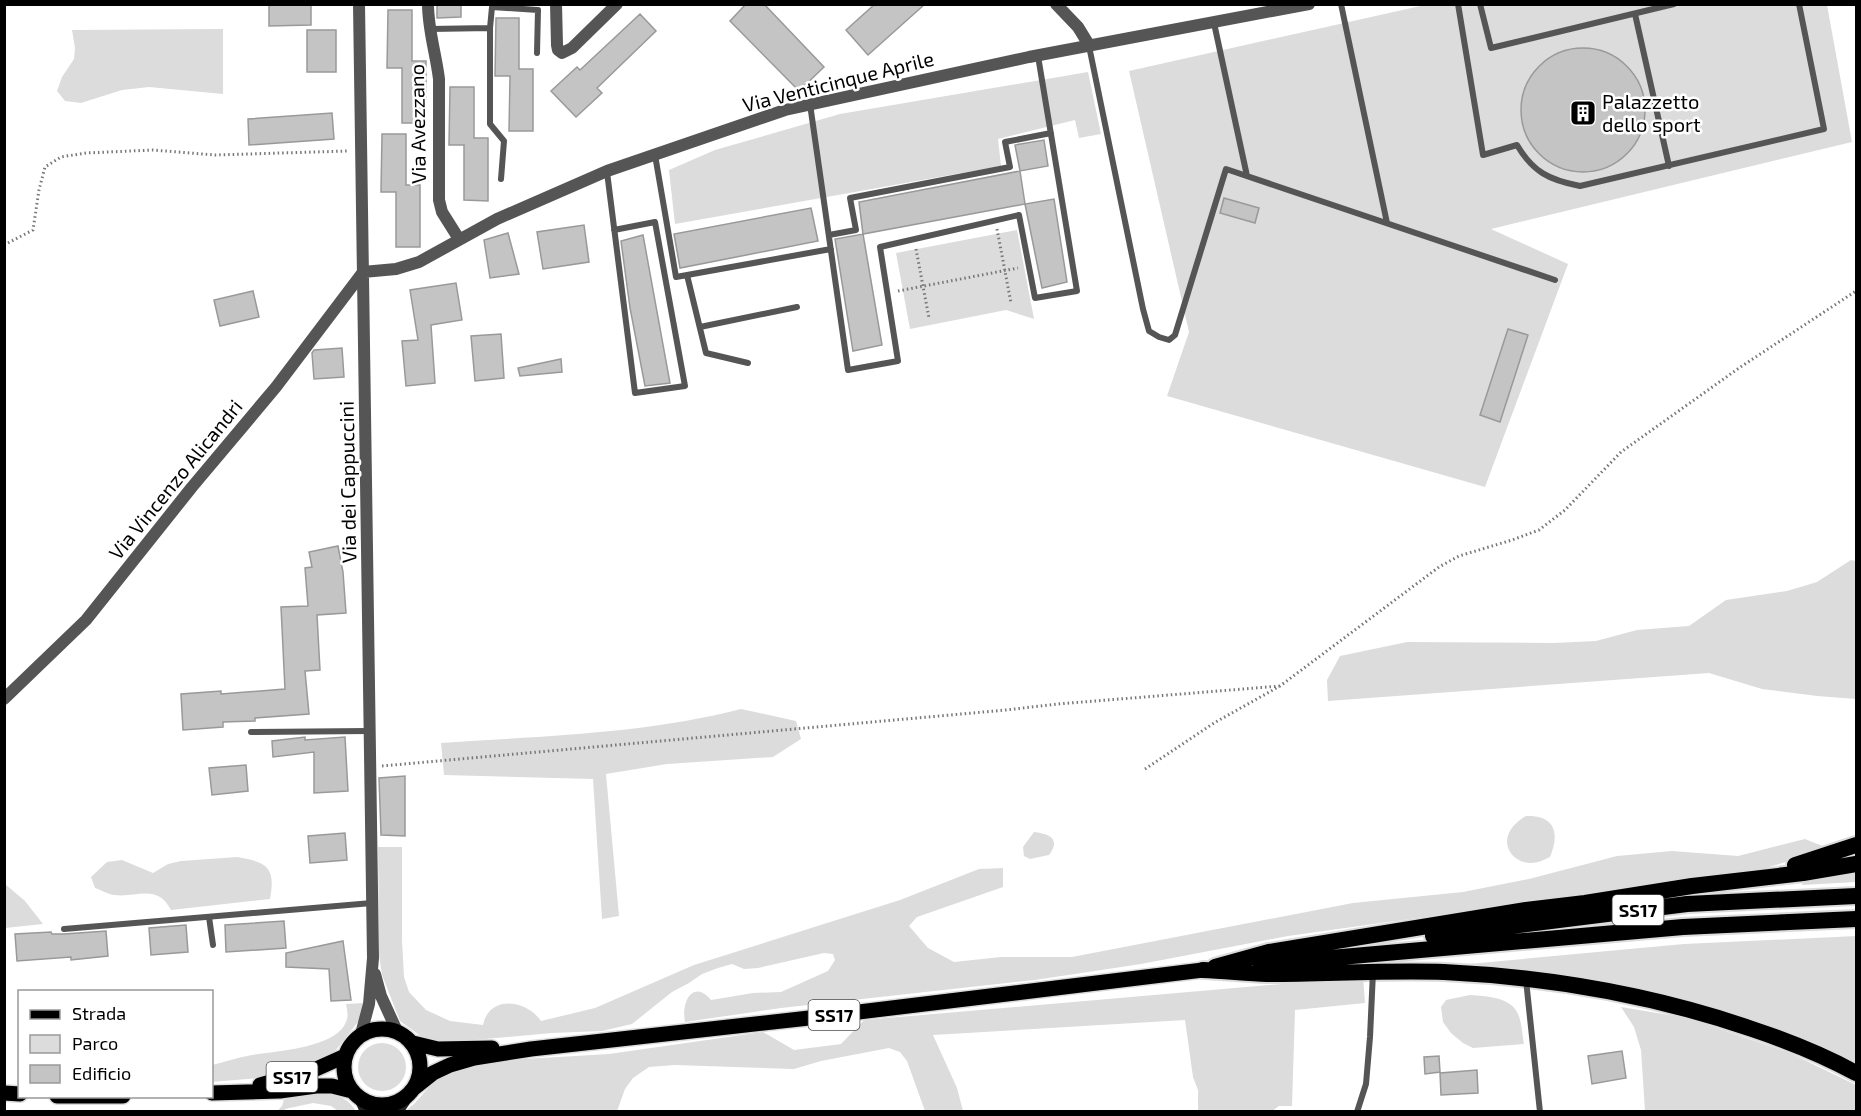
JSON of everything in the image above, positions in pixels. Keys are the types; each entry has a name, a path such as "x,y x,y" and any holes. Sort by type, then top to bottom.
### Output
{"highway":[{"path":"1749,879 1857,845"},
{"path":"1203,970 1269,952 1526,910 1857,864"},
{"name":"SS17","path":"1281,961 1420,937 1687,904 1857,896"},
{"name":"SS17","path":"1203,970 1281,961 1683,927 1857,919"},
{"path":"1203,970 1266,974 1373,971 1445,972 1581,986 1639,996 1724,1019 1794,1043 1857,1073"}],"main road":[{"name":"SS17","path":"213,1093 280,1091 332,1086 360,1101 384,1106 396,1103 433,1073 450,1065 474,1058 531,1048 830,1016 1203,970"},
{"path":"361,1034 373,1029 385,1028 397,1031"},
{"name":"SS17","path":"397,1031 413,1043 438,1048 531,1048"},
{"name":"SS17","path":"360,1101 346,1081 343,1068 345,1056 354,1040 361,1034"},
{"path":"397,1112 419,1077 421,1065 413,1043"},
{"name":"SS17","path":"237,1091 316,1069 345,1056"}],"street":[{"name":"Via dei Cappuccini","path":"359,4 373,958 369,1004 361,1034"},
{"name":"Via Avezzano","path":"428,4 429,29 438,79 439,200 442,212 459,239"},
{"path":"556,4 557,45 558,50 562,53 572,48 617,4"},
{"path":"1056,4 1078,27 1089,45"},
{"name":"Via Venticinque Aprile","path":"363,272 396,268 419,262 533,202 607,171 785,110 1038,55 1309,4"},
{"name":"Via Vincenzo Alicandri","path":"4,699 86,620 192,487 276,387 363,272"},
{"name":"Via dei Cappuccini","path":"373,958 381,996 397,1031"}],"lane":[{"path":"1341,4 1387,223"},
{"path":"1458,4 1483,155 1517,145 1525,158 1544,176 1580,186 1824,129 1799,4"},
{"path":"1480,4 1491,48 1674,4"},
{"path":"501,179 504,141 490,124 492,7 538,10 537,53"},
{"path":"1635,14 1669,166"},
{"path":"1214,22 1247,176"},
{"path":"429,29 490,28"},
{"path":"1089,45 1143,309 1149,331 1159,337 1169,340 1175,335 1226,169 1555,280"},
{"path":"810,104 848,370 898,361 880,247 1019,216 1035,298 1077,291 1038,55"},
{"path":"829,235 856,230 850,198 1010,167 1005,142 1051,133"},
{"path":"654,154 676,277 831,249"},
{"path":"607,171 614,230 635,393 685,386 655,222 614,230"},
{"path":"687,275 706,353 748,363"},
{"path":"700,327 797,307"},
{"path":"251,732 370,731"},
{"path":"64,929 372,903"},
{"path":"209,917 213,945"},
{"path":"1357,1112 1366,1084 1373,971"},
{"path":"1526,979 1540,1112"}],"path":[{"path":"4,245 33,230 45,167 61,157 86,153 153,150 215,155 362,151"},
{"path":"995,221 1011,303"},
{"path":"914,239 929,318"},
{"path":"887,293 1029,266"},
{"path":"1145,769 1214,723 1280,686 1439,567 1459,556 1539,530 1565,510 1621,453 1739,368 1857,291"},
{"path":"370,767 1280,686"}],"green space":[{"path":"1425,5 1827,5 1852,142 1491,229 1568,264 1485,487 1167,396 1189,332 1129,71"},
{"path":"223,29 223,94 149,87 122,90 81,103 65,101 57,91 62,77 74,59 72,30"},
{"path":"1088,72 1101,134 1079,138 1075,120 998,139 1001,166 675,224 669,170 715,150 840,114"},
{"path":"1017,230 1034,319 1006,310 910,329 896,253"},
{"path":"1851,560 1856,561 1856,699 1762,689 1709,673 1328,701 1327,680 1340,656 1407,642 1596,641 1637,630 1689,626 1726,600 1787,591 1817,582"},
{"path":"741,709 796,721 801,739 773,757 667,764 606,774 619,916 602,919 593,779 444,775 441,743 630,729"},
{"path":"1526,816 1536,816 1549,822 1553,827 1555,840 1550,857 1531,863 1520,861 1511,854 1507,844 1510,830"},
{"path":"1034,832 1045,834 1054,841 1049,855 1030,859 1024,856 1023,847"},
{"path":"1805,839 1830,849 1755,871 1288,936 1141,964 1035,980 781,1008 685,1022 686,1001 693,993 704,994 711,1000 753,993 781,992 828,971 835,960 833,954 824,953 758,968 744,969 732,964 702,974 672,992 632,1024 602,1031 439,1043 422,1037 400,1021 382,975 379,955 378,847 402,847 402,941 404,977 409,992 426,1010 450,1021 483,1025 492,1009 500,1005 518,1005 526,1008 541,1021 595,1008 694,965 900,900 979,869 1003,868 1003,887 917,917 909,926 928,948 954,962 1001,957 1072,957 1353,903 1463,892 1529,879 1617,856 1672,851 1738,856"},
{"path":"237,857 256,861 267,868 272,880 270,899 171,910 165,902 153,894 114,895 106,893 95,888 91,877 107,862 122,860 153,873 168,864 181,861"},
{"path":"1856,871 1856,882 1802,885 1804,880"},
{"path":"5,884 25,901 43,924 5,928"},
{"path":"1856,936 1856,1068 1795,1039 1458,965 1684,944"},
{"path":"1363,977 1365,1003 1295,1010 1292,1106 1279,1106 1272,1111 1198,1111 1198,1090 1193,1077 1185,1020 933,1035 957,1088 963,1111 925,1111 907,1061 900,1052 889,1048 821,1061 794,1069 675,1065 649,1067 633,1078 625,1089 617,1111 404,1112 439,1076 491,1061 609,1054 763,1032 794,1050 841,1044 864,1020"},
{"path":"1470,995 1504,1001 1515,1008 1524,1044 1473,1048 1451,1033 1443,1022 1441,1007 1446,1000"},
{"path":"363,1003 361,1018 332,1055 323,1060 259,1078 213,1082 213,1065 247,1056 304,1047 330,1038 340,1031 346,1022 348,1015 346,1004"},
{"path":"1621,1007 1687,1018 1790,1053 1856,1085 1856,1111 1645,1111 1641,1050 1634,1027"},
{"path":"377,1043 387,1043 399,1050 406,1062 406,1072 399,1084 387,1091 377,1091 362,1080 358,1072 358,1062 369,1047"},
{"path":"315,1092 343,1098 356,1111 338,1111 331,1106 313,1103 276,1112 282,1106 284,1099"}],"building":[{"path":"269,4 311,4 311,25 269,26"},
{"path":"437,4 461,4 461,17 437,18"},
{"path":"746,4 764,4 824,67 799,91 730,21"},
{"path":"875,4 925,4 868,55 846,30"},
{"path":"388,10 412,10 412,61 426,61 426,123 402,123 402,68 387,68"},
{"path":"640,14 656,31 597,88 602,93 576,117 551,91 577,67 580,70"},
{"path":"496,18 519,18 519,69 533,69 533,131 509,131 510,76 495,76"},
{"path":"307,30 336,30 336,72 307,72"},
{"name":"Palazzetto dello sport","path":"1583,48 1607,53 1618,58 1627,66 1635,75 1640,86 1645,110 1640,134 1635,145 1627,154 1618,162 1607,167 1583,172 1559,167 1548,162 1539,154 1531,145 1526,134 1521,110 1526,86 1531,75 1539,66 1548,58 1559,53"},
{"path":"450,87 474,87 474,138 488,138 488,201 464,200 464,145 449,145"},
{"path":"332,113 334,139 249,145 248,119"},
{"path":"382,134 406,134 406,185 420,185 420,247 396,247 396,192 381,192"},
{"path":"1044,140 1048,166 1020,171 1015,145"},
{"path":"1020,171 1025,204 863,234 859,202"},
{"path":"1224,198 1259,208 1255,223 1220,213"},
{"path":"1054,199 1067,282 1042,288 1025,204"},
{"path":"811,208 818,241 680,268 674,234"},
{"path":"584,225 589,262 543,269 537,232"},
{"path":"508,233 519,274 490,278 484,240"},
{"path":"863,234 882,345 853,351 835,239"},
{"path":"643,235 670,383 645,386 630,308 621,241"},
{"path":"456,283 462,320 431,325 435,383 406,386 402,341 418,340 410,290"},
{"path":"253,291 259,317 220,326 214,300"},
{"path":"1508,329 1528,335 1500,422 1480,415"},
{"path":"501,334 504,378 475,381 471,336"},
{"path":"342,348 344,377 314,379 312,353 314,350"},
{"path":"561,359 562,372 520,376 518,368"},
{"path":"338,546 343,572 346,613 317,615 320,670 305,671 309,714 255,718 255,721 223,722 223,727 183,730 181,694 221,691 221,694 285,689 281,607 308,606 305,568 312,567 309,552"},
{"path":"305,737 305,740 345,737 348,791 314,793 314,752 273,757 272,741"},
{"path":"246,765 248,791 212,795 209,768"},
{"path":"405,776 405,836 381,835 379,778"},
{"path":"345,833 347,860 310,863 308,836"},
{"path":"284,921 286,948 226,952 225,925"},
{"path":"186,925 188,952 151,955 149,928"},
{"path":"106,931 108,956 71,960 71,957 17,961 15,934"},
{"path":"343,941 351,1000 331,1001 329,969 286,967 286,953"},
{"path":"1622,1051 1626,1078 1592,1084 1588,1056"},
{"path":"1439,1056 1440,1072 1425,1074 1424,1057"},
{"path":"1477,1070 1478,1093 1441,1095 1440,1073"}],"place":[{"name":"Palazzetto dello sport","path":"1583,113"}]}
